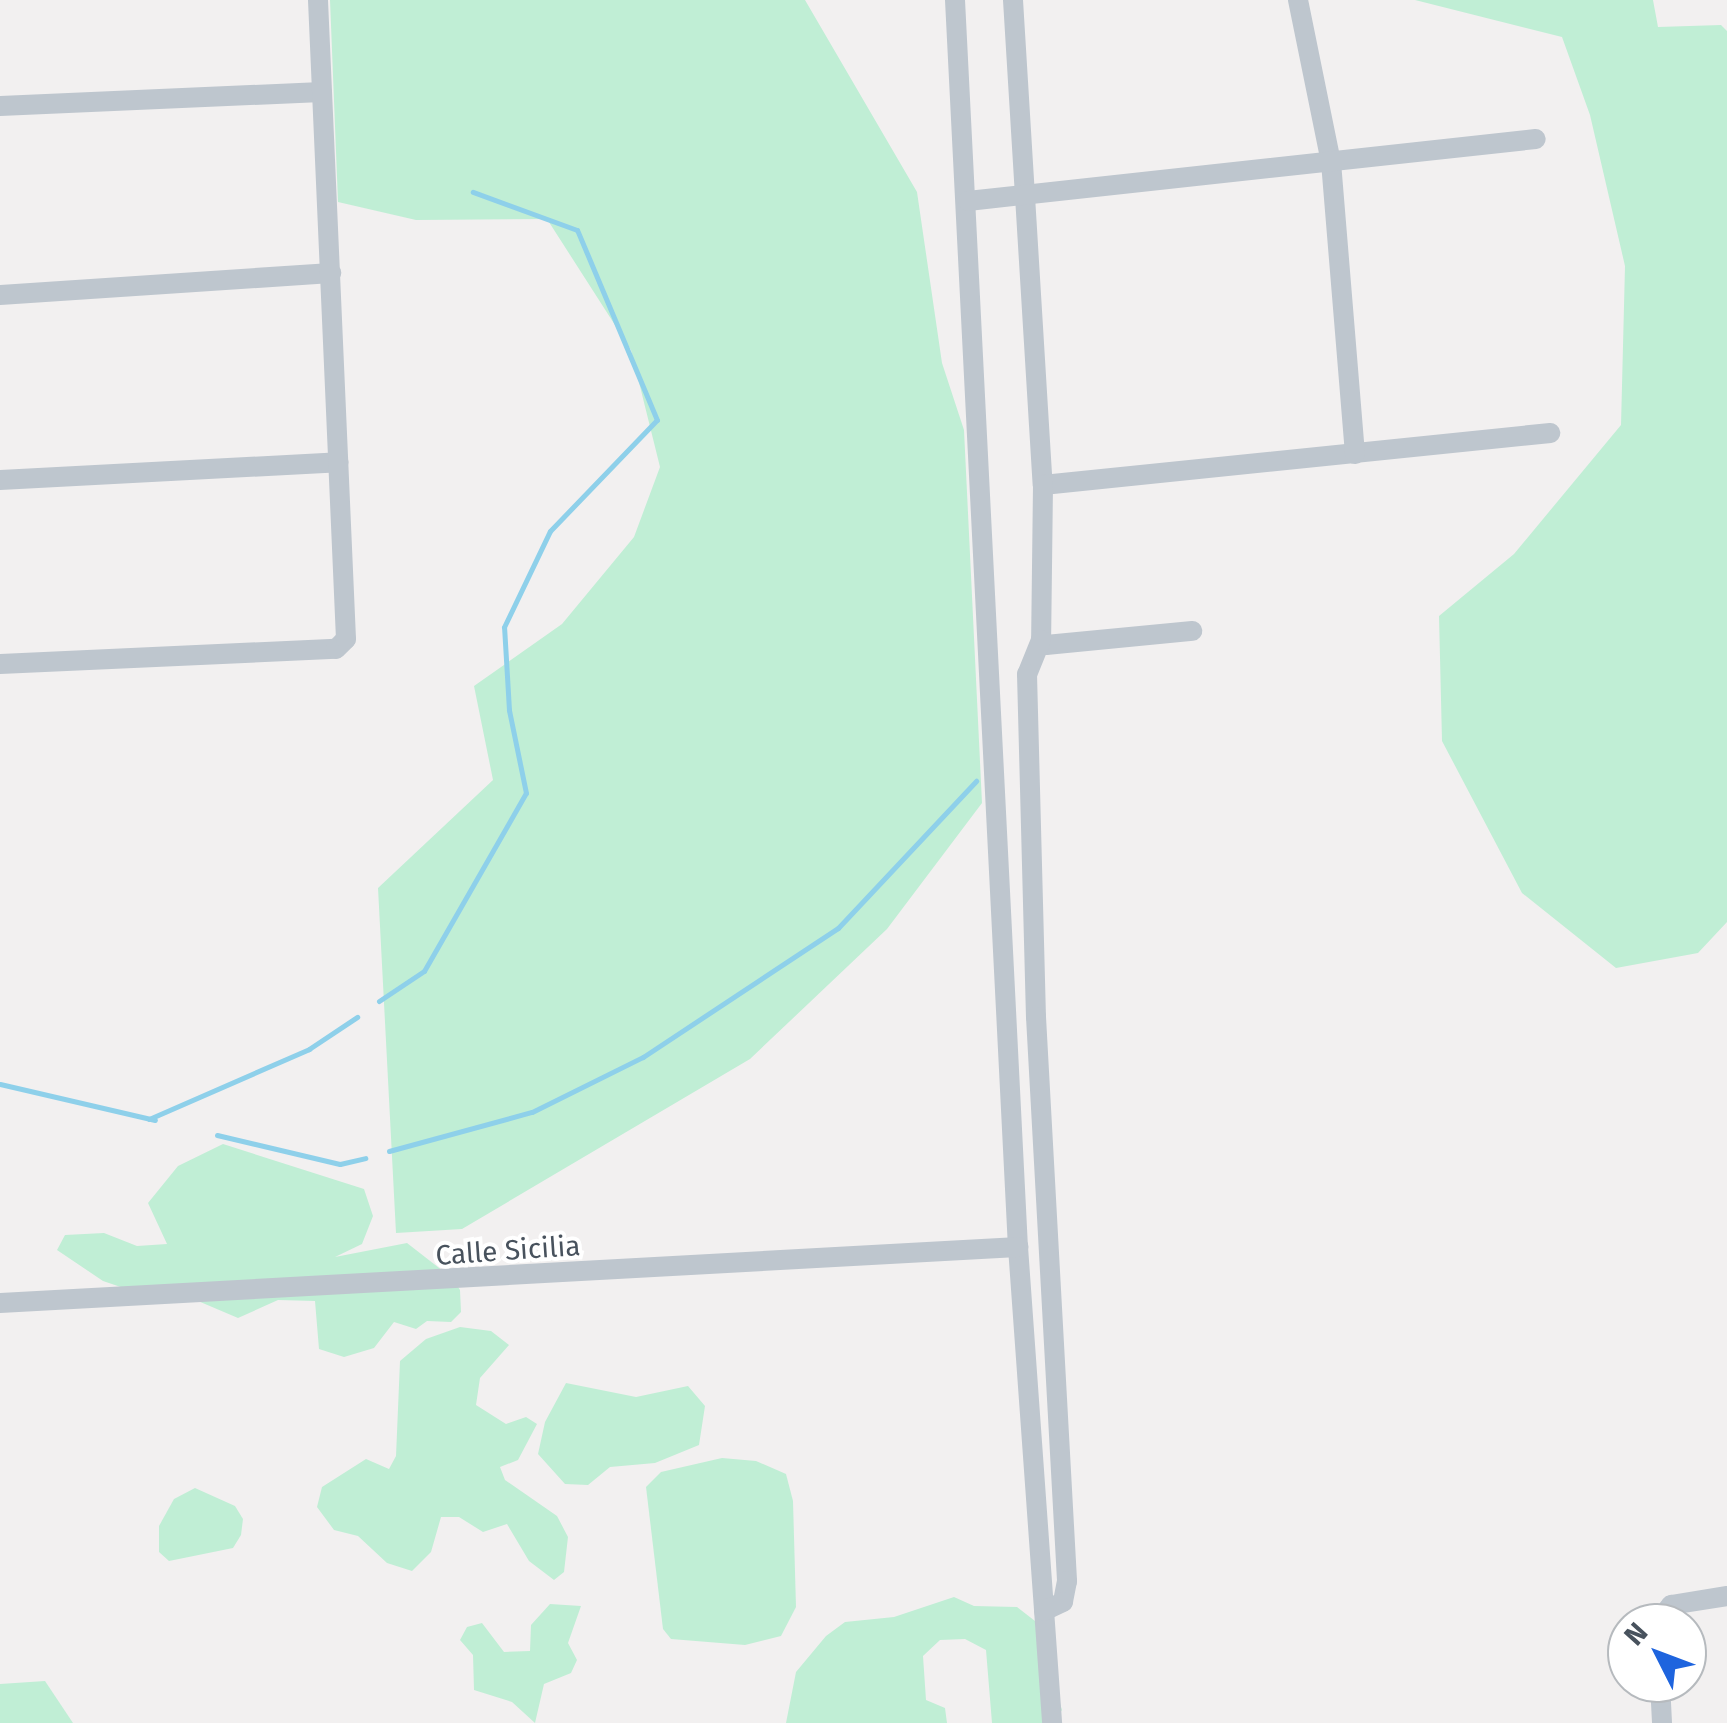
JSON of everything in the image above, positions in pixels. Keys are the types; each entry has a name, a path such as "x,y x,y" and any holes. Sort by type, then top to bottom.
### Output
{"street":[{"path":"0,664 336,649 346,639 318,0"},
{"path":"956,0 1018,1247 1052,1723"},
{"path":"1013,0 1022,196 1044,484 1041,640 1027,674 1036,1017 1051,1220 1068,1581 1062,1602 1044,1611"},
{"path":"1298,0 1331,162 1355,454"},
{"path":"0,106 322,92"},
{"path":"968,201 1536,139"},
{"path":"0,295 331,273"},
{"path":"1044,484 1550,432"},
{"path":"0,480 340,462"},
{"path":"1041,640 1046,645 1192,630"},
{"path":"1017,1224 1051,1220"},
{"name":"Calle Sicilia","path":"0,1303 1018,1247"},
{"path":"1688,1603 1727,1596"}],"green space":[{"path":"330,0 805,0 917,192 942,363 964,430 982,803 887,929 750,1059 462,1229 396,1233 378,888 493,780 474,686 562,624 634,537 660,467 631,350 547,219 416,220 338,202"},
{"path":"1415,0 1653,0 1658,27 1721,25 1727,31 1727,922 1698,953 1616,968 1522,893 1442,741 1439,616 1514,554 1621,425 1625,266 1590,115 1562,37"},
{"path":"223,1144 364,1189 373,1216 362,1244 335,1257 407,1243 452,1278 460,1290 461,1312 451,1322 427,1321 416,1329 394,1322 374,1348 344,1357 319,1349 315,1301 278,1300 238,1318 198,1301 165,1302 103,1281 57,1250 65,1235 104,1233 137,1246 167,1244 148,1203 178,1166"},
{"path":"460,1327 491,1331 509,1345 480,1378 476,1405 506,1424 526,1417 537,1424 518,1460 500,1467 505,1480 557,1516 568,1537 564,1572 554,1580 529,1561 507,1524 483,1532 459,1517 441,1517 431,1552 412,1571 387,1563 358,1536 334,1530 317,1507 322,1487 366,1459 389,1469 396,1456 400,1361 426,1339"},
{"path":"566,1383 636,1397 688,1386 705,1406 699,1445 655,1463 610,1467 588,1485 565,1484 538,1454 545,1422"},
{"path":"722,1458 756,1461 786,1474 793,1501 796,1607 781,1636 745,1645 671,1639 663,1629 646,1487 661,1472"},
{"path":"195,1488 235,1506 243,1519 241,1535 233,1548 169,1561 159,1552 159,1526 174,1499"},
{"path":"954,1597 974,1606 1017,1607 1035,1621 1062,1710 1053,1723 992,1723 986,1650 965,1639 940,1640 923,1656 926,1700 945,1708 947,1723 786,1723 796,1672 826,1636 845,1622 894,1617"},
{"path":"550,1604 581,1606 568,1643 577,1660 571,1673 544,1684 535,1723 512,1702 474,1690 473,1655 460,1640 467,1627 482,1623 504,1652 530,1651 531,1625"},
{"path":"45,1681 73,1723 0,1723 0,1684"}],"waterway":[{"path":"379,1001 424,971 526,793 509,710 504,627 550,531 657,420 577,230 473,192"},
{"path":"389,1151 532,1112 643,1057 838,928 976,781"},
{"path":"149,1119 309,1049 357,1017"},
{"path":"0,1084 155,1120"},
{"path":"217,1135 340,1164 365,1158"}]}
